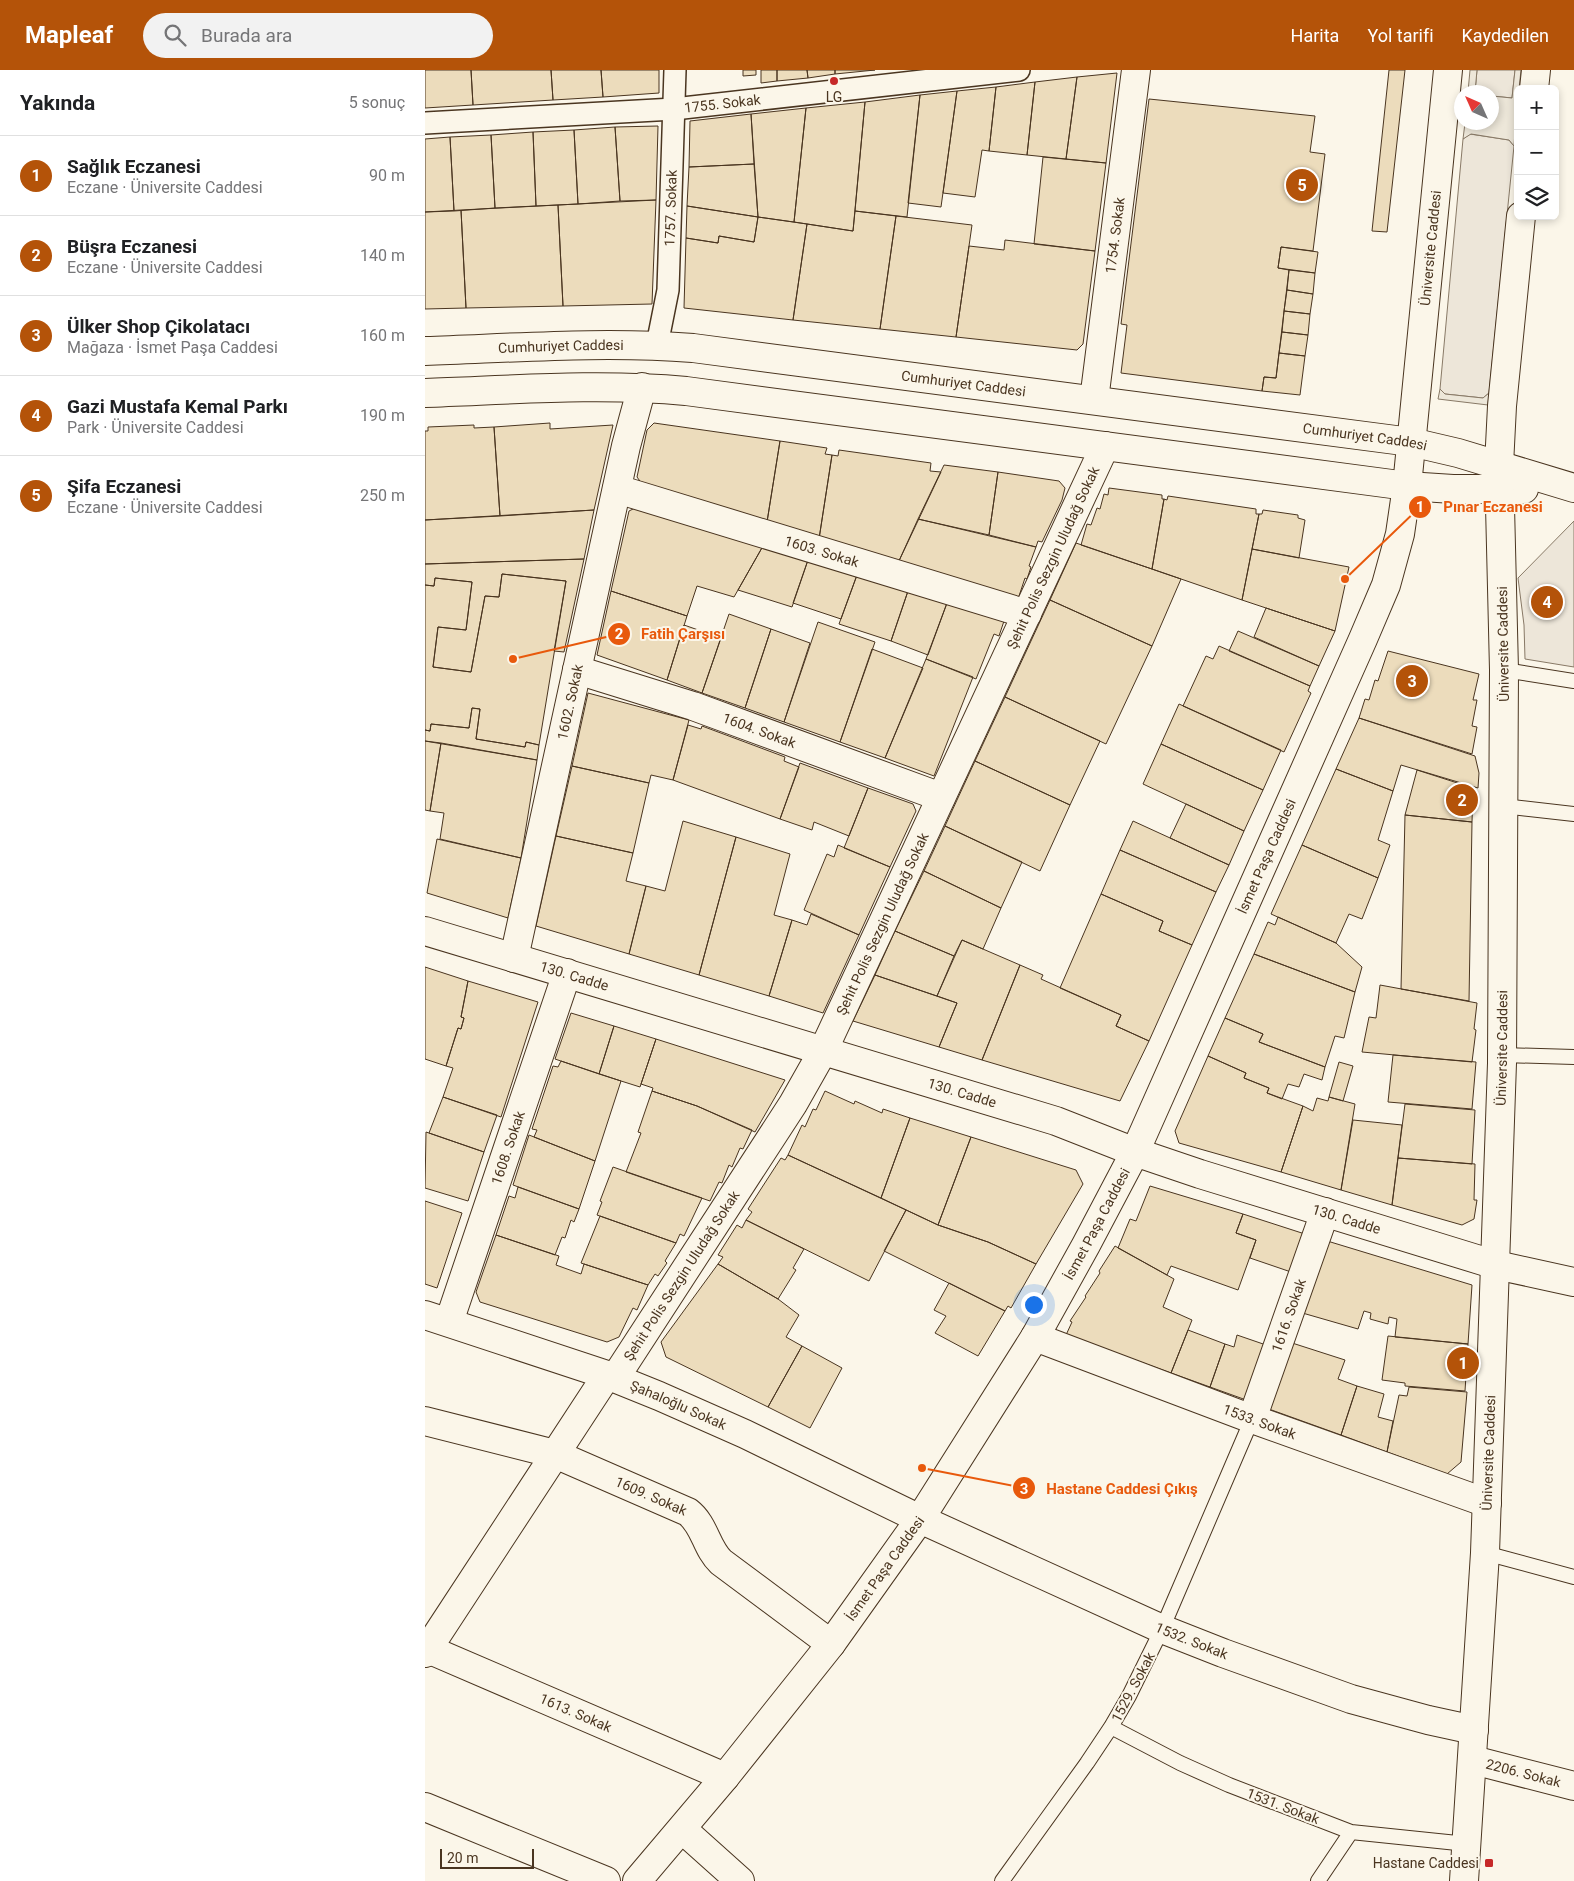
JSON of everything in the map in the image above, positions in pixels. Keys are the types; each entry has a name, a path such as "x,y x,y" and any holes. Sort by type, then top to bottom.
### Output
{"street":[{"name":"1757. Sokak","path":"657,345 668,290 675,70"},
{"name":"1755. Sokak","path":"425,123 674,108 1019,70"},
{"name":"1754. Sokak","path":"1093,400 1136,70"},
{"name":"Üniversite Caddesi","path":"1407,486 1448,70"},
{"path":"1534,85 1536,70"},
{"name":"Üniversite Caddesi","path":"1464,1881 1485,1553 1502,1055 1504,670 1499,477 1502,406 1521,220"},
{"name":"Cumhuriyet Caddesi","path":"425,351 610,345 657,345 693,348 1411,442 1458,453 1499,477"},
{"name":"1602. Sokak","path":"515,958 634,414 657,345"},
{"path":"425,393 642,387 696,392 1407,486 1499,477"},
{"name":"Şehit Polis Sezgin Uludağ Sokak","path":"426,1651 555,1454 611,1377 793,1104 823,1051 1105,446"},
{"name":"İsmet Paşa Caddesi","path":"637,1881 725,1777 831,1644 920,1520 1035,1337 1087,1245 1135,1152 1386,585 1400,534 1407,486"},
{"name":"1603. Sokak","path":"617,489 1027,614"},
{"name":"1604. Sokak","path":"577,670 693,706 941,797"},
{"name":"130. Cadde","path":"425,931 1056,1121 1192,1172 1496,1265 1574,1282"},
{"name":"1608. Sokak","path":"437,1319 567,973"},
{"name":"1616. Sokak","path":"1252,1419 1325,1212"},
{"name":"Şahaloğlu Sokak","path":"437,1319 611,1377 745,1434 920,1520"},
{"name":"1533. Sokak","path":"1035,1337 1252,1419 1487,1503"},
{"name":"1609. Sokak","path":"425,1421 555,1454 688,1512 699,1524 713,1554 721,1562 831,1644"},
{"name":"1532. Sokak","path":"920,1520 1162,1629 1351,1700 1474,1730"},
{"name":"1613. Sokak","path":"426,1651 725,1777"},
{"name":"2206. Sokak","path":"1473,1760 1574,1786"},
{"path":"425,1807 606,1881"},
{"path":"682,1829 740,1881"}],"lane":[{"path":"1504,670 1574,681"},
{"path":"1503,806 1574,814"},
{"path":"1502,1055 1574,1057"},
{"name":"1529. Sokak","path":"1002,1881 1111,1727 1141,1673 1162,1629 1252,1419"},
{"path":"1485,1553 1574,1577"},
{"name":"1531. Sokak","path":"1111,1727 1180,1763 1229,1785 1351,1832 1467,1844"},
{"path":"1318,1881 1351,1832"}],"shaded area":[{"path":"1470,70 1477,70 1476,85 1469,85"},
{"path":"1477,70 1515,70 1512,98 1499,97 1499,85 1476,85"},
{"path":"1515,70 1521,70 1519,85 1514,85 1514,146 1509,140 1471,134 1463,139 1464,130 1499,130 1499,97 1512,98"},
{"path":"1470,134 1509,140 1514,146 1489,393 1483,398 1445,394 1440,389 1463,139"},
{"path":"1440,389 1445,394 1483,398 1489,393 1488,405 1438,399"},
{"path":"1574,521 1574,667 1525,659 1524,625 1518,578"}],"building":[{"path":"425,70 471,70 473,105 425,108"},
{"path":"471,70 551,70 553,100 473,105"},
{"path":"551,70 601,70 603,97 553,100"},
{"path":"601,70 659,70 659,93 603,97"},
{"path":"743,70 756,70 756,75 743,76"},
{"path":"761,70 777,70 777,81 761,83"},
{"path":"777,70 807,70 808,78 777,81"},
{"path":"807,70 835,70 835,74 808,78"},
{"path":"835,70 875,70 835,74"},
{"path":"1389,70 1405,70 1387,232 1372,231"},
{"path":"1117,73 1106,163 1066,159 1077,77"},
{"path":"1077,77 1066,159 1027,155 1035,82"},
{"path":"1035,82 1027,155 989,151 996,87"},
{"path":"996,87 989,151 982,150 975,197 943,193 957,91"},
{"path":"957,91 941,207 908,203 920,95"},
{"path":"920,95 907,217 855,211 865,102"},
{"path":"1149,99 1315,116 1310,152 1325,154 1313,251 1281,247 1278,268 1289,270 1276,378 1264,377 1262,391 1121,373 1127,325 1121,324"},
{"path":"865,102 853,231 794,222 806,108"},
{"path":"806,108 794,222 758,217 751,114"},
{"path":"751,114 754,164 689,167 690,121"},
{"path":"658,126 656,200 620,201 615,127"},
{"path":"615,127 620,201 578,204 574,130"},
{"path":"574,130 578,204 536,206 533,132"},
{"path":"533,132 536,206 495,208 491,135"},
{"path":"491,135 495,208 454,211 450,137"},
{"path":"450,137 454,211 425,212 425,139"},
{"path":"1043,157 1106,163 1095,251 1034,244"},
{"path":"754,164 758,217 687,206 689,167"},
{"path":"656,200 652,304 563,306 558,205"},
{"path":"558,205 563,306 466,308 461,210"},
{"path":"687,206 758,217 754,242 719,236 718,243 686,238"},
{"path":"461,210 466,308 425,309 425,212"},
{"path":"855,211 896,216 880,329 793,320 807,224 853,231"},
{"path":"896,216 972,225 956,337 880,329"},
{"path":"758,217 807,224 793,320 684,308 686,238 718,243 719,236 754,242"},
{"path":"1005,240 1095,251 1083,344 1077,350 956,337 969,246 1004,250"},
{"path":"1281,247 1318,252 1315,273 1278,268"},
{"path":"1289,270 1315,273 1313,294 1287,290"},
{"path":"1287,290 1313,294 1310,314 1284,311"},
{"path":"1284,311 1310,314 1308,335 1282,332"},
{"path":"1282,332 1308,335 1305,356 1279,353"},
{"path":"1279,353 1305,356 1300,395 1262,391 1264,377 1276,378"},
{"path":"550,423 550,429 613,425 594,510 500,516 494,427"},
{"path":"654,423 780,441 767,522 642,484 637,477 647,430"},
{"path":"474,425 474,428 494,427 500,516 425,520 425,431 428,431 428,427"},
{"path":"780,441 827,448 825,454 832,455 819,539 767,522"},
{"path":"839,450 931,463 930,471 941,472 898,563 819,539 832,455 838,456"},
{"path":"944,465 998,472 989,535 918,519"},
{"path":"998,472 1059,481 1065,488 1062,500 1042,542 1038,541 1036,547 989,535"},
{"path":"1109,488 1162,495 1162,499 1164,499 1152,569 1081,545 1087,524 1091,525 1097,508 1100,509 1104,494 1108,495"},
{"path":"1168,496 1256,509 1256,514 1259,514 1242,600 1152,569 1164,499 1167,500"},
{"path":"637,507 763,546 734,597 697,586 687,616 611,591 629,511"},
{"path":"594,510 584,559 425,564 425,520"},
{"path":"1263,510 1298,515 1298,518 1305,520 1299,558 1252,549 1259,514 1262,514"},
{"path":"918,519 1036,547 1029,566 1031,567 1027,579 1025,578 1018,599 898,563"},
{"path":"1076,543 1181,579 1152,646 1050,600"},
{"path":"763,546 808,560 792,607 738,590"},
{"path":"1252,549 1349,567 1335,631 1242,600"},
{"path":"584,559 564,652 554,651 566,581 502,574 499,597 485,596 471,672 433,667 438,627 466,630 472,582 435,578 434,586 425,585 425,564"},
{"path":"808,560 857,575 841,619 793,603"},
{"path":"502,574 566,581 539,745 526,742 525,747 476,739 480,709 472,708 469,728 431,724 430,731 425,730 425,585 434,586 435,578 472,582 466,630 438,627 433,667 471,672 485,596 499,597"},
{"path":"857,575 908,591 891,641 839,624"},
{"path":"611,591 687,616 667,680 597,655"},
{"path":"908,591 947,603 928,655 891,641"},
{"path":"1050,600 1152,646 1106,744 1005,697"},
{"path":"947,603 1004,621 999,636 994,634 976,679 926,659"},
{"path":"1266,608 1335,631 1319,666 1254,637"},
{"path":"729,614 771,629 745,708 702,693"},
{"path":"818,622 875,642 840,742 784,722"},
{"path":"684,625 721,638 702,693 667,680"},
{"path":"771,629 810,643 784,722 745,708"},
{"path":"1238,631 1319,666 1310,686 1229,651"},
{"path":"1219,646 1310,686 1308,691 1311,693 1284,752 1183,706 1206,656 1213,659"},
{"path":"872,649 923,668 885,758 840,742"},
{"path":"1388,651 1479,674 1473,700 1477,700 1472,726 1477,727 1472,754 1359,718 1365,699 1369,700 1375,680 1378,681"},
{"path":"926,659 973,677 934,776 885,758"},
{"path":"588,693 689,720 673,780 651,775 649,783 572,766"},
{"path":"1005,697 1100,741 1070,805 975,761"},
{"path":"1179,704 1281,750 1263,790 1161,744"},
{"path":"472,708 480,709 476,739 525,747 526,742 539,745 537,760 425,741 425,730 430,731 431,724 469,728"},
{"path":"1359,718 1475,756 1479,773 1478,788 1401,765 1393,791 1336,769"},
{"path":"688,725 701,729 702,726 785,757 784,761 799,767 780,819 673,780"},
{"path":"425,741 441,743 430,811 425,810"},
{"path":"441,743 537,760 521,858 440,839 444,813 430,811"},
{"path":"1161,744 1263,790 1244,831 1143,784"},
{"path":"975,761 1070,805 1040,871 945,826"},
{"path":"800,763 868,788 849,836 814,822 812,830 780,819"},
{"path":"572,766 649,783 633,853 556,836"},
{"path":"1336,769 1393,791 1378,840 1390,845 1378,878 1302,845"},
{"path":"1417,770 1473,788 1472,822 1405,815"},
{"path":"868,788 913,804 916,811 890,867 844,848"},
{"path":"1186,804 1244,831 1229,865 1170,838"},
{"path":"1405,815 1472,822 1469,1001 1401,989"},
{"path":"683,821 736,837 699,975 629,954 646,886 665,891"},
{"path":"1133,821 1229,865 1216,892 1120,850"},
{"path":"945,826 1022,862 1001,908 924,871"},
{"path":"556,836 633,853 626,881 646,886 629,954 536,926"},
{"path":"736,837 790,854 774,915 792,920 769,996 699,975"},
{"path":"437,839 521,858 508,918 427,893"},
{"path":"838,845 890,867 859,935 804,910 827,854 834,857"},
{"path":"1302,845 1378,878 1362,919 1349,914 1336,943 1271,914"},
{"path":"1120,850 1216,892 1192,945 1159,931 1163,921 1101,894"},
{"path":"924,871 1001,908 983,949 962,940 954,956 895,931"},
{"path":"1101,894 1163,921 1159,931 1192,945 1149,1041 1116,1026 1121,1015 1060,988"},
{"path":"811,914 859,935 823,1013 769,996 792,920 807,925"},
{"path":"1278,917 1336,943 1362,967 1355,992 1254,954 1268,922 1275,925"},
{"path":"895,931 954,956 937,996 875,975"},
{"path":"962,940 1020,965 982,1060 939,1047 957,1003 937,996"},
{"path":"1254,954 1355,992 1344,1038 1335,1036 1325,1067 1259,1042 1263,1034 1225,1018"},
{"path":"1020,965 1043,975 1041,979 1121,1015 1116,1026 1149,1041 1120,1101 982,1060"},
{"path":"425,967 468,981 461,1017 464,1018 461,1029 458,1028 446,1066 425,1059"},
{"path":"875,975 957,1003 939,1047 853,1021"},
{"path":"468,981 538,1002 501,1117 443,1097 453,1068 446,1066 458,1028 461,1029 464,1018 461,1017"},
{"path":"1380,985 1477,1003 1472,1062 1362,1052 1369,1017 1376,1018"},
{"path":"571,1013 614,1026 599,1074 555,1059"},
{"path":"1225,1018 1263,1034 1259,1042 1325,1067 1322,1080 1304,1074 1299,1087 1288,1084 1282,1099 1267,1093 1269,1088 1244,1078 1246,1073 1208,1056"},
{"path":"614,1026 656,1039 640,1087 599,1074"},
{"path":"656,1039 785,1080 755,1132 697,1106 652,1091 653,1088 641,1084"},
{"path":"1393,1055 1476,1062 1472,1109 1388,1102"},
{"path":"1208,1056 1246,1073 1244,1078 1269,1088 1267,1093 1303,1106 1281,1172 1179,1143 1175,1131"},
{"path":"561,1061 621,1081 595,1161 534,1137 537,1130 532,1129 553,1066 558,1067"},
{"path":"1339,1062 1353,1066 1343,1101 1329,1097"},
{"path":"652,1091 697,1106 752,1130 743,1149 740,1148 732,1167 729,1165 722,1183 719,1182 710,1201 626,1172 641,1133 638,1132"},
{"path":"825,1091 854,1104 855,1101 882,1113 883,1109 910,1118 881,1198 788,1155 802,1125 805,1127 813,1109 816,1110"},
{"path":"443,1097 497,1115 484,1152 429,1133"},
{"path":"1329,1097 1355,1104 1341,1190 1281,1172 1303,1106 1313,1111 1317,1098 1328,1101"},
{"path":"1405,1104 1475,1110 1472,1164 1398,1158"},
{"path":"910,1118 971,1137 938,1225 881,1198"},
{"path":"1353,1120 1402,1125 1392,1205 1341,1190"},
{"path":"426,1132 484,1152 468,1201 425,1188"},
{"path":"529,1135 595,1161 579,1209 513,1185"},
{"path":"971,1137 1076,1170 1083,1184 1036,1264 988,1242 938,1225"},
{"path":"788,1155 906,1210 869,1281 746,1220 752,1212 748,1209 781,1158 785,1160"},
{"path":"1398,1158 1475,1164 1474,1200 1477,1200 1474,1219 1462,1225 1392,1205"},
{"path":"613,1167 702,1198 684,1236 680,1234 676,1243 597,1215 602,1202 600,1201"},
{"path":"1150,1186 1243,1214 1236,1233 1256,1240 1238,1290 1171,1266 1167,1275 1118,1248 1130,1219 1136,1221"},
{"path":"518,1187 579,1209 574,1222 571,1220 565,1238 562,1237 555,1255 496,1235 509,1196 515,1198"},
{"path":"425,1201 462,1213 437,1288 425,1284"},
{"path":"906,1210 938,1225 988,1242 1036,1264 1011,1308 1008,1306 1005,1311 884,1251"},
{"path":"1243,1214 1308,1235 1294,1273 1250,1258 1256,1240 1236,1233"},
{"path":"600,1216 676,1243 665,1261 667,1263 658,1276 655,1274 648,1285 581,1263"},
{"path":"746,1220 804,1249 793,1268 796,1270 778,1299 718,1264 723,1257 718,1255 737,1225 742,1228"},
{"path":"496,1235 559,1256 556,1265 581,1274 584,1264 648,1285 637,1310 633,1308 619,1337 607,1342 480,1302 476,1292"},
{"path":"1324,1240 1472,1285 1468,1344 1395,1337 1397,1319 1389,1317 1388,1324 1370,1319 1371,1313 1364,1311 1358,1329 1299,1312"},
{"path":"1115,1246 1174,1279 1163,1307 1192,1320 1171,1373 1066,1335 1072,1322 1070,1321"},
{"path":"718,1264 778,1299 799,1315 786,1337 802,1346 768,1407 666,1357 661,1342"},
{"path":"949,1283 1005,1311 978,1356 935,1333 946,1316 934,1310"},
{"path":"1188,1330 1225,1344 1210,1387 1171,1373"},
{"path":"1237,1335 1269,1346 1249,1401 1210,1387 1225,1344 1234,1347"},
{"path":"1388,1336 1468,1344 1465,1391 1405,1386 1405,1383 1382,1380"},
{"path":"1289,1342 1345,1360 1338,1379 1357,1386 1341,1435 1266,1408"},
{"path":"802,1346 842,1368 810,1428 768,1407"},
{"path":"1357,1386 1384,1394 1378,1417 1393,1421 1387,1452 1341,1435"},
{"path":"1409,1387 1467,1392 1461,1462 1447,1474 1387,1452 1399,1395 1407,1396"}],"place":[{"name":"LG","path":"834,81"},
{"name":"Şifa Eczanesi","path":"1302,185"},
{"name":"Pınar Eczanesi","path":"1345,579"},
{"name":"Gazi Mustafa Kemal Parkı","path":"1547,602"},
{"name":"Fatih Çarşısı","path":"513,659"},
{"name":"Ülker Shop Çikolatacı","path":"1412,681"},
{"name":"Büşra Eczanesi","path":"1462,800"},
{"name":"Sağlık Eczanesi","path":"1463,1363"},
{"name":"Hastane Caddesi Çıkış","path":"922,1468"},
{"name":"Hastane Caddesi","path":"1489,1863"}]}
